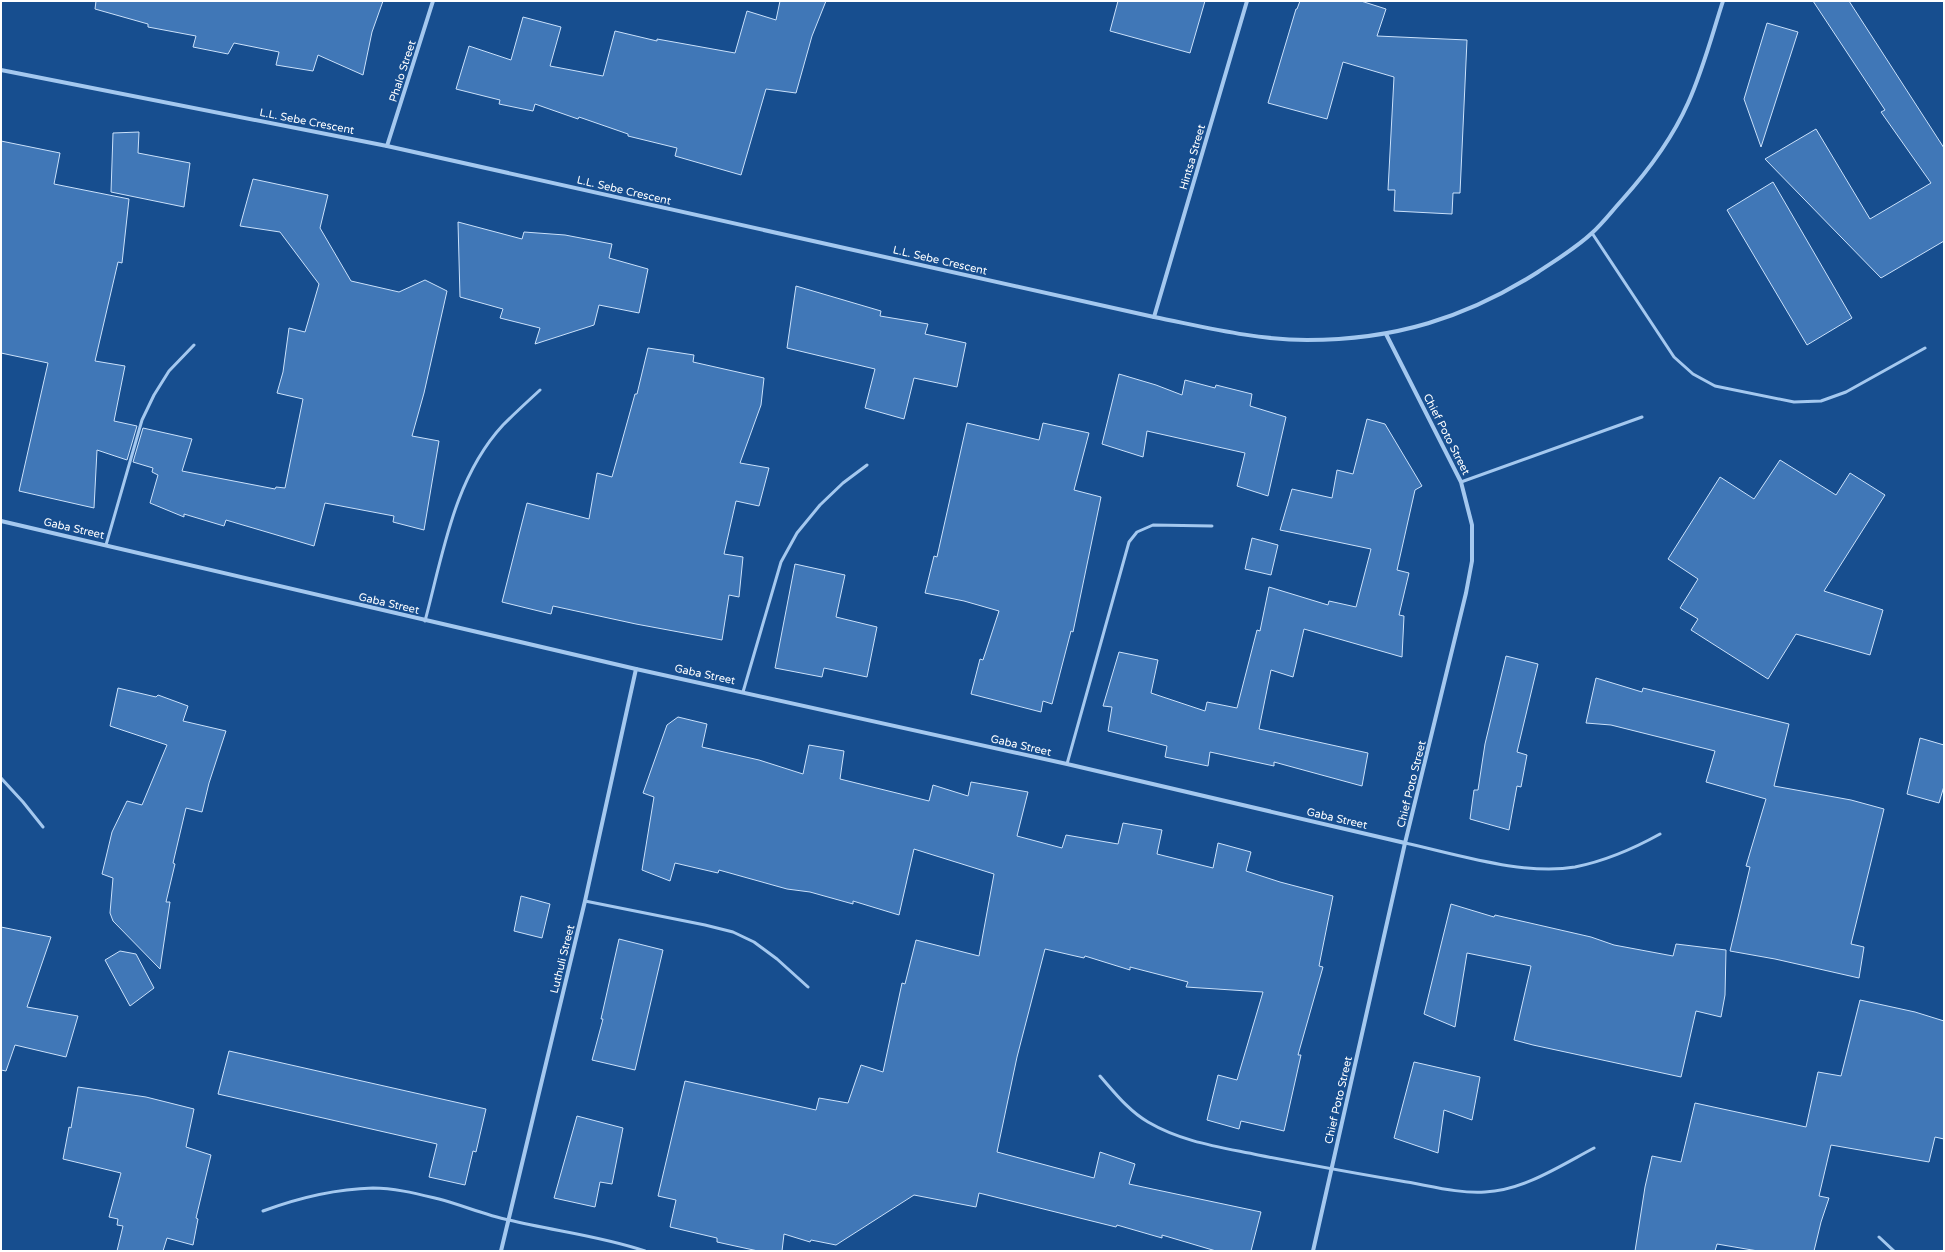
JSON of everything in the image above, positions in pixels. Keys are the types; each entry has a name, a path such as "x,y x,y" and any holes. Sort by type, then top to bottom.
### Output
{"street":[{"name":"Phalo Street","path":"387,146 434,1"},
{"name":"Hintsa Street","path":"1154,317 1247,1"},
{"name":"L.L. Sebe Crescent","path":"1,70 387,146 1154,317 1258,338 1307,340 1386,334 1433,323 1470,310 1513,288 1560,258 1592,233 1639,181 1666,144 1688,103 1705,58 1722,1"},
{"name":"Chief Poto Street","path":"1313,1251 1405,843 1466,594 1472,561 1472,525 1461,482 1386,334"},
{"name":"Gaba Street","path":"1,521 425,621 1067,764 1405,843"},
{"name":"Luthuli Street","path":"501,1251 585,901 636,669"}],"lane":[{"path":"1592,233 1674,357 1693,374 1714,386 1794,402 1821,401 1846,392 1925,348"},
{"path":"106,545 142,420 154,394 169,371 194,345"},
{"path":"425,621 451,521 465,482 480,456 502,426 540,390"},
{"path":"1461,482 1642,417"},
{"path":"743,692 784,556 797,533 820,505 867,465"},
{"path":"1067,764 1129,542 1137,532 1153,525 1212,526"},
{"path":"1,778 43,827"},
{"path":"1405,843 1499,863 1534,868 1574,867 1604,860 1636,847 1660,834"},
{"path":"585,901 733,932 754,942 777,959 808,987"},
{"path":"1100,1076 1124,1103 1147,1122 1175,1135 1206,1144 1332,1170 1460,1190 1485,1192 1510,1188 1534,1179 1594,1148"},
{"path":"263,1211 296,1199 336,1192 373,1188 406,1192 440,1199 508,1220 624,1244 645,1251"},
{"path":"1879,1237 1894,1251"}],"building":[{"path":"96,1 383,1 372,32 363,75 318,55 313,71 276,65 279,52 234,43 228,54 193,47 196,36 148,27 148,24 95,9"},
{"path":"780,1 826,1 812,36 796,93 766,89 741,175 675,156 677,148 628,136 628,134 579,117 578,119 535,104 533,111 499,104 500,100 456,89 469,46 511,60 523,17 561,27 550,66 603,76 615,31 657,41 657,39 735,53 747,11 776,20"},
{"path":"1118,1 1205,1 1190,53 1110,31"},
{"path":"1300,1 1361,1 1386,9 1377,36 1467,40 1460,193 1453,193 1452,214 1394,211 1395,190 1388,190 1394,77 1343,62 1327,119 1268,103 1296,9"},
{"path":"1813,1 1849,1 1944,148 1944,241 1881,278 1765,159 1816,129 1870,219 1931,183 1881,112 1885,110"},
{"path":"1767,23 1798,32 1761,147 1744,99"},
{"path":"139,132 138,153 190,163 184,207 111,192 113,133"},
{"path":"1,141 60,153 54,184 129,199 122,263 118,262 95,361 125,366 114,421 137,426 127,460 97,450 94,508 19,491 48,363 1,353"},
{"path":"253,179 328,195 320,228 351,281 399,292 425,280 447,291 424,393 412,436 439,441 424,530 393,522 394,516 325,503 314,546 226,520 224,526 184,514 184,517 150,503 158,475 152,472 153,468 133,462 143,428 192,439 182,471 275,489 276,487 285,488 303,399 277,393 283,372 289,328 305,332 319,284 280,232 240,226"},
{"path":"1773,182 1852,318 1807,345 1727,210"},
{"path":"458,222 522,239 524,232 565,235 612,244 609,258 648,269 639,313 599,305 594,325 535,344 540,328 500,318 503,309 460,297"},
{"path":"796,286 881,311 880,316 928,324 925,334 966,343 957,387 914,378 904,419 865,408 875,369 787,348"},
{"path":"648,348 694,355 693,362 764,378 761,405 740,463 769,468 759,506 736,501 724,554 743,557 739,597 729,595 722,640 636,624 553,606 551,614 502,602 527,503 589,519 597,473 612,477 635,394 637,394"},
{"path":"1119,374 1156,385 1182,395 1185,380 1215,388 1216,385 1252,394 1250,406 1286,417 1268,496 1237,486 1245,453 1147,431 1143,457 1102,444"},
{"path":"1367,419 1385,424 1422,486 1415,490 1397,570 1409,573 1399,615 1404,616 1402,657 1304,629 1293,677 1271,670 1259,729 1368,753 1362,786 1274,762 1274,766 1210,752 1208,766 1165,757 1167,746 1108,731 1112,707 1103,706 1119,652 1158,660 1151,693 1205,711 1207,702 1237,708 1257,630 1260,631 1269,587 1328,605 1329,601 1356,607 1371,549 1280,530 1292,489 1332,498 1337,470 1353,474"},
{"path":"967,423 1039,440 1043,423 1089,433 1074,490 1101,497 1073,632 1071,631 1052,704 1043,701 1041,712 971,694 980,659 983,660 999,611 964,601 925,593 934,556 937,557"},
{"path":"1780,460 1836,495 1850,473 1885,495 1824,591 1883,610 1870,655 1796,634 1768,679 1691,630 1698,619 1680,608 1698,579 1668,559 1720,477 1754,499"},
{"path":"1252,538 1278,545 1271,575 1245,569"},
{"path":"795,564 845,575 836,617 877,627 867,677 824,668 822,677 775,668"},
{"path":"1506,656 1538,664 1517,752 1527,755 1521,787 1517,786 1509,830 1470,819 1474,790 1478,790 1485,744"},
{"path":"1596,678 1642,692 1643,688 1789,724 1774,786 1851,800 1884,809 1851,944 1864,947 1859,978 1775,959 1730,951 1750,867 1746,866 1766,799 1706,782 1715,751 1611,725 1586,723"},
{"path":"118,688 156,697 158,695 188,706 183,721 226,731 209,783 202,812 186,808 173,863 175,864 166,902 170,902 160,969 113,921 110,913 113,878 102,874 112,832 127,801 142,805 167,745 110,726"},
{"path":"678,717 707,724 702,747 759,760 803,774 809,745 844,751 840,779 929,801 933,785 968,796 971,782 1028,792 1017,836 1062,848 1066,835 1118,844 1123,823 1162,830 1157,854 1213,868 1218,843 1251,852 1246,871 1333,896 1319,966 1323,967 1298,1055 1301,1055 1284,1131 1241,1121 1239,1129 1207,1120 1218,1075 1237,1080 1263,992 1186,987 1188,982 1130,967 1130,970 1085,956 1084,958 1045,949 1017,1057 997,1152 1094,1178 1100,1152 1135,1164 1129,1184 1261,1212 1251,1251 1216,1251 1162,1235 1162,1238 1117,1225 1116,1227 979,1193 976,1207 914,1195 836,1245 811,1240 810,1242 784,1234 782,1251 758,1251 717,1242 717,1238 670,1227 676,1200 658,1196 685,1081 816,1110 819,1098 848,1103 861,1065 883,1072 902,983 905,984 916,940 979,956 994,874 914,849 899,915 853,901 853,904 810,892 787,889 719,870 718,873 675,863 670,881 642,870 654,797 643,793 667,725"},
{"path":"1920,738 1944,745 1944,786 1939,803 1907,794"},
{"path":"521,896 550,904 542,938 514,931"},
{"path":"1451,904 1494,917 1495,915 1591,937 1614,945 1673,956 1676,944 1726,950 1725,995 1721,1017 1696,1011 1681,1077 1533,1045 1514,1040 1531,966 1467,953 1455,1027 1424,1014"},
{"path":"1,927 51,937 27,1007 78,1016 66,1057 15,1045 6,1071 1,1070"},
{"path":"619,939 663,950 635,1070 592,1060 603,1019 601,1019"},
{"path":"120,951 136,954 154,988 130,1006 105,960"},
{"path":"1860,1000 1915,1012 1944,1021 1944,1139 1935,1137 1929,1162 1831,1145 1819,1196 1829,1198 1814,1251 1758,1251 1717,1244 1715,1251 1635,1251 1645,1187 1652,1156 1681,1162 1695,1103 1806,1127 1818,1072 1841,1076"},
{"path":"229,1051 486,1109 476,1152 473,1151 465,1185 429,1177 437,1144 218,1094"},
{"path":"1414,1062 1480,1077 1472,1120 1444,1110 1438,1153 1394,1138"},
{"path":"78,1087 146,1097 194,1109 186,1147 211,1155 196,1218 198,1219 193,1245 167,1238 163,1251 117,1251 123,1226 117,1225 118,1219 109,1217 121,1173 63,1159 69,1127 71,1128"},
{"path":"577,1116 623,1128 612,1184 600,1182 595,1207 554,1198"}]}
